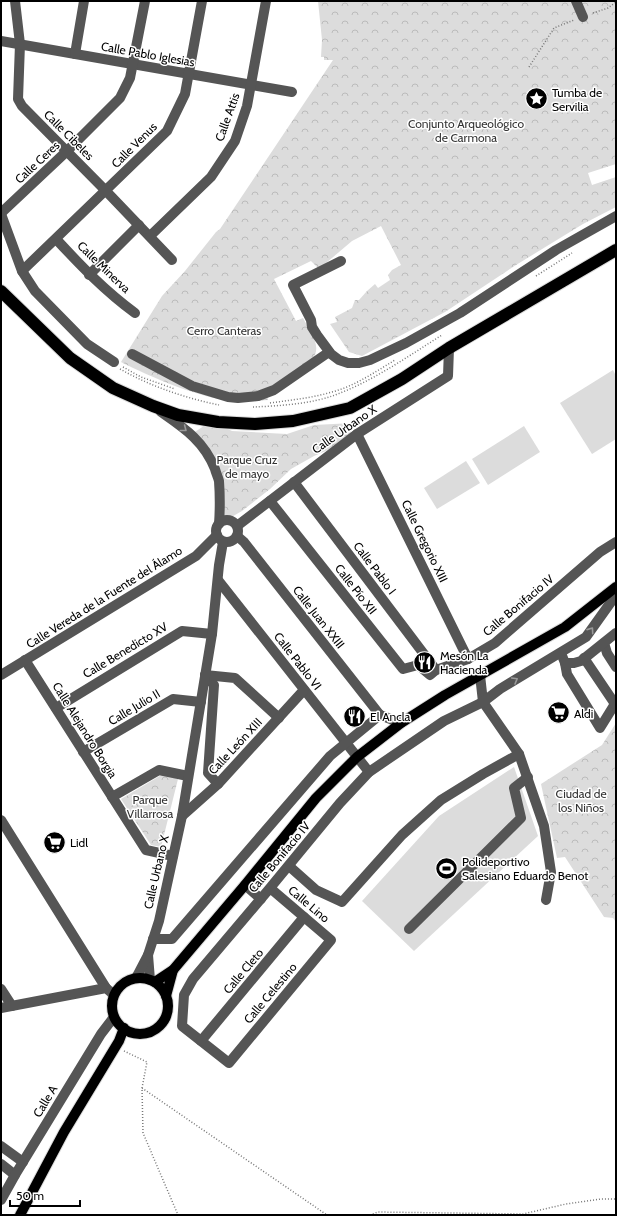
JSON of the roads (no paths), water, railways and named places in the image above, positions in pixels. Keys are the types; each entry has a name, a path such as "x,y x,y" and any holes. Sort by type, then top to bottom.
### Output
{"highway":[{"path":"596,261 616,246"},
{"path":"1,291 70,358 113,388 152,406 178,415 218,422 255,424 293,421 350,408 402,379 449,348 616,250"}],"main road":[{"path":"152,981 173,970 316,798 357,757 401,723 445,695 565,627 616,587"},
{"path":"166,996 173,970"},
{"path":"136,978 152,981 162,988 166,996 168,1005 167,1013 157,1028 140,1034 132,1032 118,1023 114,1016 112,1002 114,995 119,987 136,978"},
{"path":"20,1215 64,1132 115,1047 124,1028"}],"street":[{"name":"Calle Cibeles","path":"15,1 20,44 18,99 22,106 68,151 172,260"},
{"path":"75,54 84,1"},
{"name":"Calle Ceres","path":"1,214 68,151 120,98 130,78 145,1"},
{"name":"Calle Venus","path":"22,271 167,131 185,94 202,1"},
{"name":"Calle Attis","path":"150,236 211,177 235,141 247,106 266,1"},
{"path":"576,1 582,17"},
{"name":"Calle Pablo Iglesias","path":"1,40 292,92"},
{"path":"1,214 22,271 35,290 87,344 117,365"},
{"path":"341,261 293,285 311,320 314,331 329,352 339,360 348,363 359,363 370,360 406,343 460,313 556,250 616,216"},
{"path":"89,275 140,225"},
{"name":"Calle Minerva","path":"56,239 89,275 135,313"},
{"name":"Calle Urbano X","path":"237,526 357,434 448,376 449,348"},
{"path":"132,354 192,386 228,397 238,398 258,396 274,390 329,352"},
{"path":"152,406 192,434 203,446 212,461 218,479 220,502 219,524 217,529 220,538 231,542 237,536 237,526 232,521 226,521 219,524"},
{"name":"Calle Gregorio XIII","path":"357,434 468,659"},
{"name":"Calle Pablo I","path":"294,482 433,673"},
{"name":"Calle Pío XII","path":"270,501 404,669 418,665 433,673"},
{"name":"Calle Juan XXIII","path":"237,536 380,714"},
{"name":"Calle Urbano X","path":"148,955 159,921 182,816 212,634 218,580 220,538"},
{"name":"Calle Vereda de la Fuente del Álamo","path":"1,676 196,556 220,538"},
{"name":"Calle Bonifacio IV","path":"433,673 468,659 495,643 600,552 616,542"},
{"name":"Calle Pablo VI","path":"218,580 369,772"},
{"name":"Calle Bonifacio IV","path":"229,1063 182,1026 184,995 193,979 289,866 340,803 369,772 444,721 483,702 500,689 586,637 616,595"},
{"name":"Calle Benedicto XV","path":"56,708 182,631 212,634"},
{"path":"565,663 581,661 614,634"},
{"path":"614,634 609,642 610,650 616,659"},
{"path":"604,643 606,653 616,667"},
{"path":"561,653 567,674 600,728 616,703 584,658"},
{"name":"Calle Alejandro Borgia","path":"26,660 146,850 173,856"},
{"path":"205,675 235,678 279,718"},
{"path":"205,675 214,685 208,773 218,784"},
{"path":"480,675 483,702 519,754 544,826 551,872 546,900"},
{"name":"Calle León XIII","path":"182,816 218,784 304,690"},
{"name":"Calle Julio II","path":"84,752 173,699 201,702"},
{"path":"153,939 172,939 330,756 346,742 380,714 401,723"},
{"path":"289,866 316,890 342,902 402,836 441,800 519,754"},
{"path":"112,797 159,770 188,776"},
{"path":"409,929 521,818 514,788 528,777"},
{"path":"1,820 106,988 114,995"},
{"path":"245,885 261,899"},
{"name":"Calle Lino","path":"270,888 331,940"},
{"name":"Calle Cleto","path":"201,1041 304,917"},
{"name":"Calle Celestino","path":"229,1063 331,940"},
{"path":"136,978 148,955"},
{"path":"148,955 152,981"},
{"path":"1,1008 106,988"},
{"path":"1,989 12,1006"},
{"name":"Calle A","path":"1,1200 15,1174 101,1034 114,1016"},
{"path":"1,1146 23,1162"},
{"path":"1,1164 15,1174"}],"place":[{"name":"Tumba de Servilia","path":"537,99"},
{"name":"Mesón La Hacienda","path":"425,662"},
{"name":"Aldi","path":"558,713"},
{"name":"El Ancla","path":"355,716"},
{"name":"Lidl","path":"55,842"},
{"name":"Polideportivo Salesiano Eduardo Benot","path":"447,868"}],"park label":[{"name":"Conjunto Arqueológico de Carmona","path":"466,130"},
{"name":"Cerro Canteras","path":"224,330"},
{"name":"Parque Cruz de mayo","path":"247,466"},
{"name":"Ciudad de los Niños","path":"581,800"},
{"name":"Parque Villarrosa","path":"150,806"}]}
